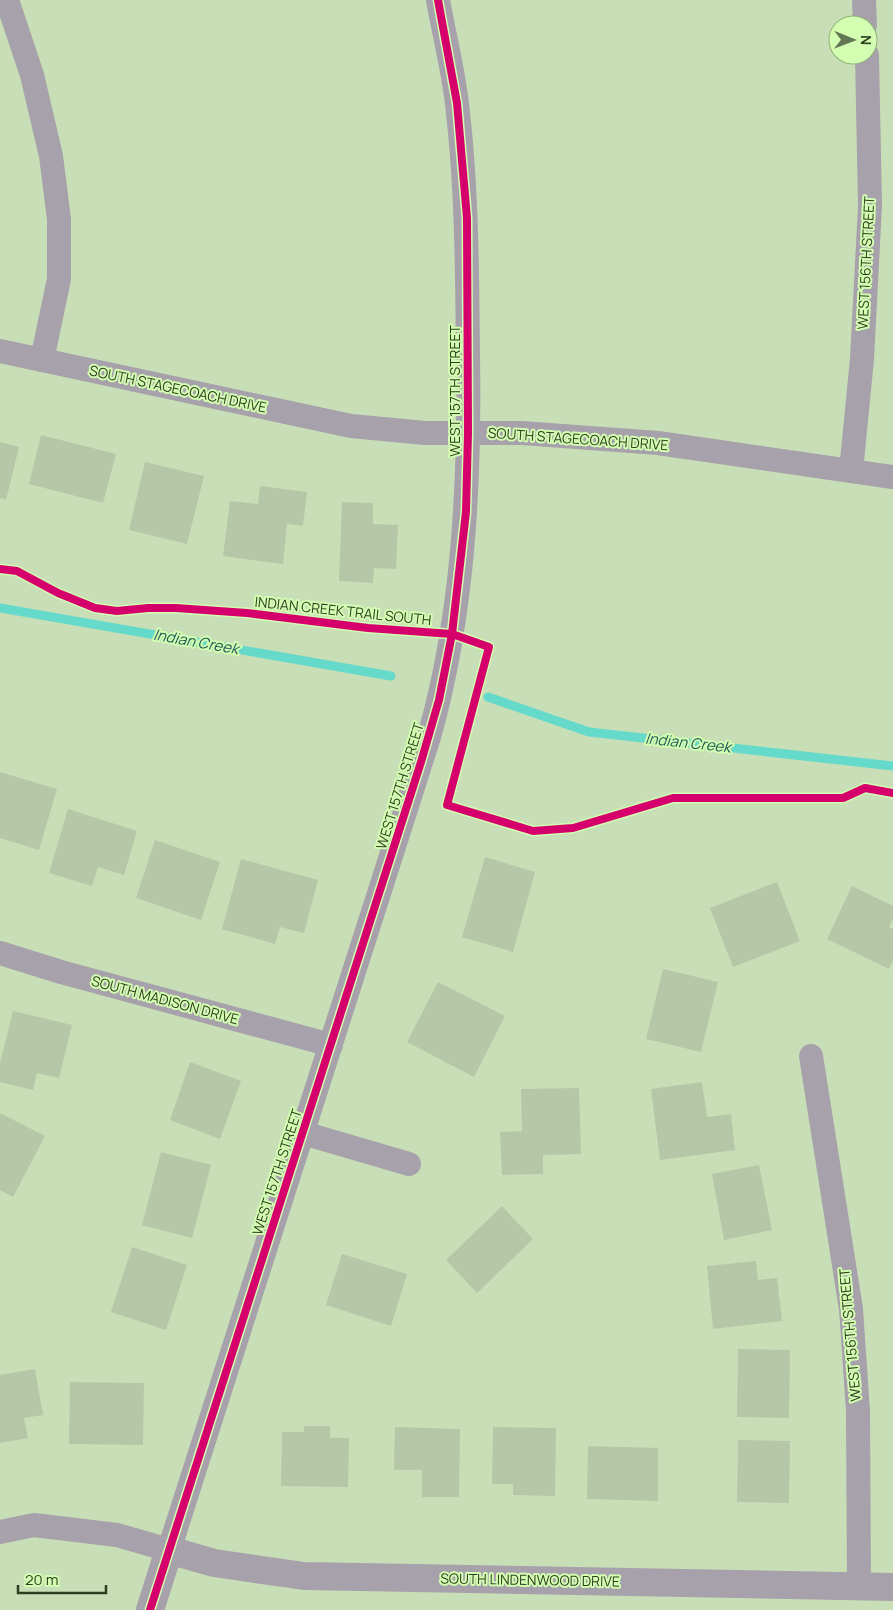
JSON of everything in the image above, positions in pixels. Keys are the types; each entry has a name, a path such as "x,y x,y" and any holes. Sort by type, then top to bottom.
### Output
{"street":[{"path":"7,0 32,75 51,156 59,219 59,279 42,360"},
{"name":"WEST 157TH STREET","path":"169,1550 421,762 439,700 452,634 466,512 468,433 466,218 457,103 438,0"},
{"path":"864,0 865,15"},
{"name":"WEST 156TH STREET","path":"851,471 862,358 870,206 867,65"},
{"name":"SOUTH STAGECOACH DRIVE","path":"0,351 351,426 424,433 522,433 658,443 893,477"},
{"name":"SOUTH MADISON DRIVE","path":"0,953 61,972 331,1045"},
{"name":"WEST 156TH STREET","path":"811,1056 851,1309 858,1411 859,1586"},
{"name":"WEST 157TH STREET","path":"303,1133 409,1164"},
{"name":"SOUTH LINDENWOOD DRIVE","path":"0,1532 34,1525 117,1535 214,1563 304,1576 893,1587"},
{"path":"150,1610 169,1550"}],"building":[{"path":"41,435 116,454 103,503 29,484"},
{"path":"0,442 19,447 6,500 0,498"},
{"path":"145,462 204,476 187,544 129,530"},
{"path":"260,486 307,492 303,526 287,524 283,564 223,556 230,501 258,504"},
{"path":"342,502 373,503 373,524 398,525 396,569 374,568 373,583 339,581"},
{"path":"0,772 57,789 39,850 0,838"},
{"path":"68,809 137,831 124,875 98,867 92,886 49,873"},
{"path":"155,840 220,862 201,920 136,898"},
{"path":"485,857 535,872 513,952 462,937"},
{"path":"241,859 318,880 304,933 280,927 275,944 222,929"},
{"path":"777,882 800,941 733,967 710,908"},
{"path":"852,886 893,906 893,918 889,927 893,929 893,961 889,969 827,939"},
{"path":"663,969 718,982 701,1052 646,1039"},
{"path":"438,982 505,1016 474,1077 407,1042"},
{"path":"13,1011 72,1025 59,1078 37,1073 33,1090 0,1082 0,1063"},
{"path":"190,1062 241,1081 220,1139 170,1120"},
{"path":"702,1082 707,1117 731,1114 735,1150 660,1160 651,1089"},
{"path":"579,1088 581,1154 543,1155 543,1174 502,1175 500,1132 522,1131 521,1089"},
{"path":"0,1113 45,1136 13,1197 0,1190"},
{"path":"161,1152 211,1165 192,1238 142,1225"},
{"path":"759,1165 772,1230 724,1240 712,1174"},
{"path":"502,1206 533,1239 477,1293 446,1260"},
{"path":"132,1247 187,1265 166,1330 111,1312"},
{"path":"342,1254 407,1274 391,1326 326,1305"},
{"path":"756,1261 758,1280 777,1278 782,1321 713,1329 707,1266"},
{"path":"738,1349 790,1350 789,1418 737,1417"},
{"path":"35,1369 43,1415 24,1418 28,1438 0,1443 0,1375"},
{"path":"70,1382 144,1383 143,1445 69,1444"},
{"path":"304,1426 330,1426 330,1438 349,1438 348,1487 281,1486 282,1432 304,1432"},
{"path":"395,1427 460,1429 459,1497 422,1497 422,1470 394,1470"},
{"path":"493,1427 556,1428 555,1496 513,1495 513,1484 492,1484"},
{"path":"738,1440 790,1441 789,1503 737,1502"},
{"path":"588,1446 658,1448 658,1501 587,1499"}],"waterway":[{"name":"Indian Creek","path":"0,608 391,676"},
{"name":"Indian Creek","path":"488,697 589,732 893,766"}],"cycle path":[{"path":"150,1610 421,762 439,700 452,634 466,512 468,433 467,218 457,103 438,0"},
{"name":"INDIAN CREEK TRAIL SOUTH","path":"0,569 17,571 58,593 95,608 117,611 176,608 247,613 368,628 452,634 489,647 447,805 533,831 573,828 673,798 843,798 865,788 893,793"}]}
